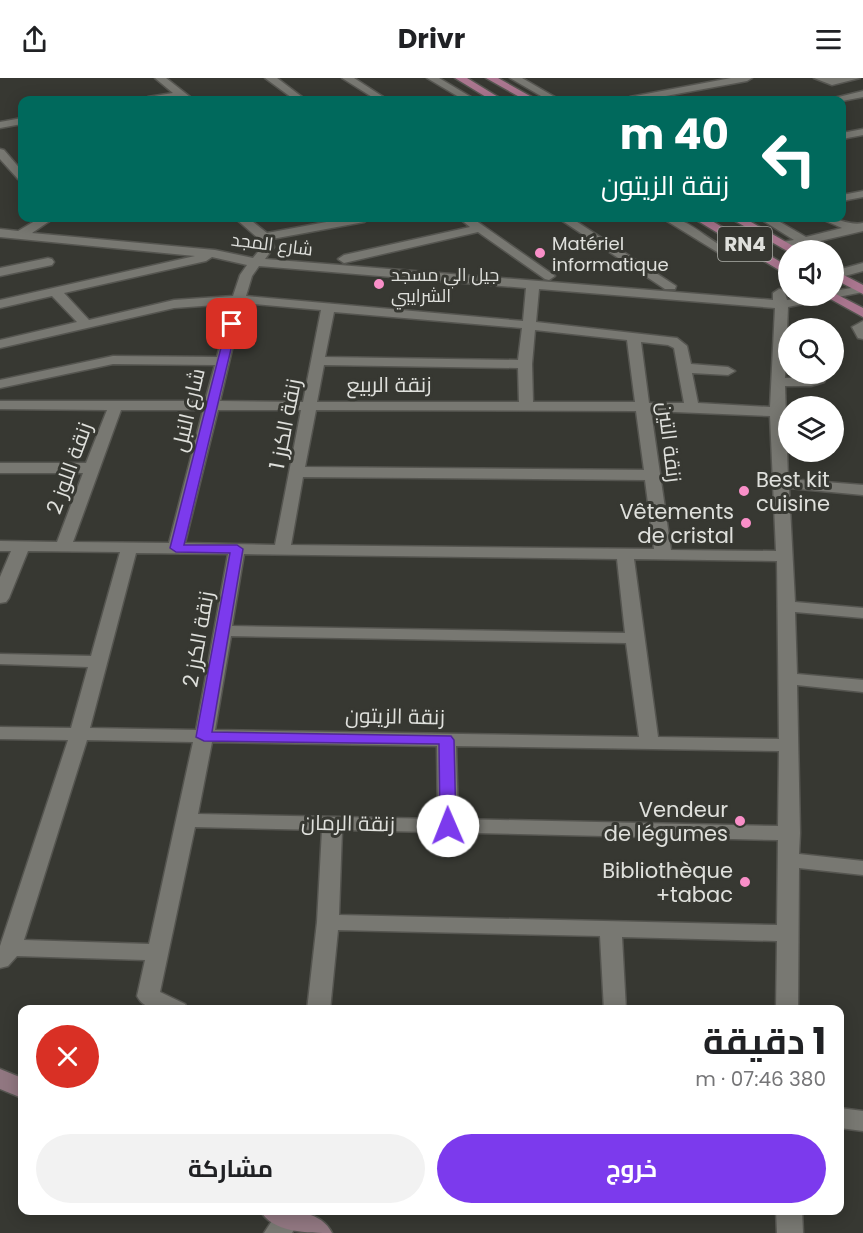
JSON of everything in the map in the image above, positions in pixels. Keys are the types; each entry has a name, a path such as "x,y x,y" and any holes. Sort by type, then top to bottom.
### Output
{"main road":[{"path":"460,78 491,96"},
{"path":"491,78 525,96"},
{"name":"RN4","path":"706,222 778,265"},
{"name":"RN4","path":"743,222 778,241"},
{"path":"844,280 862,290"},
{"path":"844,302 863,313"}],"street":[{"path":"160,78 182,96"},
{"path":"270,78 296,96"},
{"path":"347,78 376,96"},
{"path":"432,78 464,96"},
{"path":"515,78 548,96"},
{"path":"651,96 747,78"},
{"path":"819,78 832,82 855,78"},
{"path":"846,97 863,94"},
{"path":"0,125 18,123"},
{"path":"846,135 863,132"},
{"path":"0,152 18,172"},
{"path":"846,197 863,194"},
{"path":"0,243 10,241 41,222"},
{"path":"246,222 265,237 268,247 260,257"},
{"path":"265,237 343,222"},
{"path":"471,222 549,276"},
{"path":"570,222 670,286"},
{"path":"675,222 731,255 764,256"},
{"path":"772,222 803,240"},
{"path":"841,222 858,228"},
{"path":"344,259 481,228"},
{"path":"809,240 858,228"},
{"name":"شارع المجد","path":"0,233 533,285 778,296"},
{"path":"0,304 186,263 215,254"},
{"name":"شارع المجد","path":"260,257 344,259 778,295"},
{"name":"شارع النبل","path":"176,548 238,299 246,275 260,257"},
{"path":"0,272 48,262"},
{"path":"844,272 863,267"},
{"path":"526,406 525,364 533,285"},
{"name":"شارع المجد","path":"844,294 862,290"},
{"path":"55,292 86,324"},
{"path":"0,344 174,304 238,299 328,306 633,336 678,343 692,407"},
{"name":"زنقة الكرز 1","path":"282,549 328,306"},
{"path":"863,325 859,327 863,334"},
{"name":"زنقة التين","path":"633,336 663,554"},
{"path":"0,384 113,360 222,361"},
{"path":"318,361 525,364"},
{"path":"684,368 728,371"},
{"path":"778,382 777,412 785,556 789,744 787,1005"},
{"name":"زنقة اللوز 2","path":"63,547 116,404"},
{"name":"زنقة الربيع","path":"0,405 692,407 777,412"},
{"path":"0,468 92,468"},
{"path":"297,472 651,475"},
{"path":"780,483 863,490"},
{"path":"0,546 785,556"},
{"path":"0,598 21,547"},
{"path":"129,548 79,735 7,942 158,952"},
{"name":"زنقة الكرز 2","path":"186,819 204,737 237,549"},
{"path":"625,553 634,639 649,742"},
{"path":"786,606 863,613"},
{"path":"222,631 634,639"},
{"path":"0,659 98,662"},
{"path":"787,678 863,686"},
{"name":"زنقة الزيتون","path":"0,733 789,744"},
{"path":"446,740 448,826"},
{"path":"167,1005 148,996 186,819"},
{"name":"زنقة الرمان","path":"186,819 790,833"},
{"path":"319,1005 328,922 332,823"},
{"path":"789,860 863,868"},
{"path":"328,922 789,933"},
{"path":"611,929 615,1005"},
{"path":"0,1078 18,1087"},
{"path":"844,1118 863,1120"},
{"path":"789,1215 790,1233"},
{"path":"279,1220 319,1233"}],"place":[{"name":"Matériel informatique","path":"540,253"},
{"name":"جيل الي مسجد الشرايبي","path":"379,284"},
{"name":"Best kit cuisine","path":"744,491"},
{"name":"Vêtements de cristal","path":"746,523"},
{"name":"Vendeur de légumes","path":"740,821"},
{"name":"Bibliothèque +tabac","path":"745,882"}],"route":[{"path":"232,324 176,548 237,549 204,737 446,740 448,826"}]}
